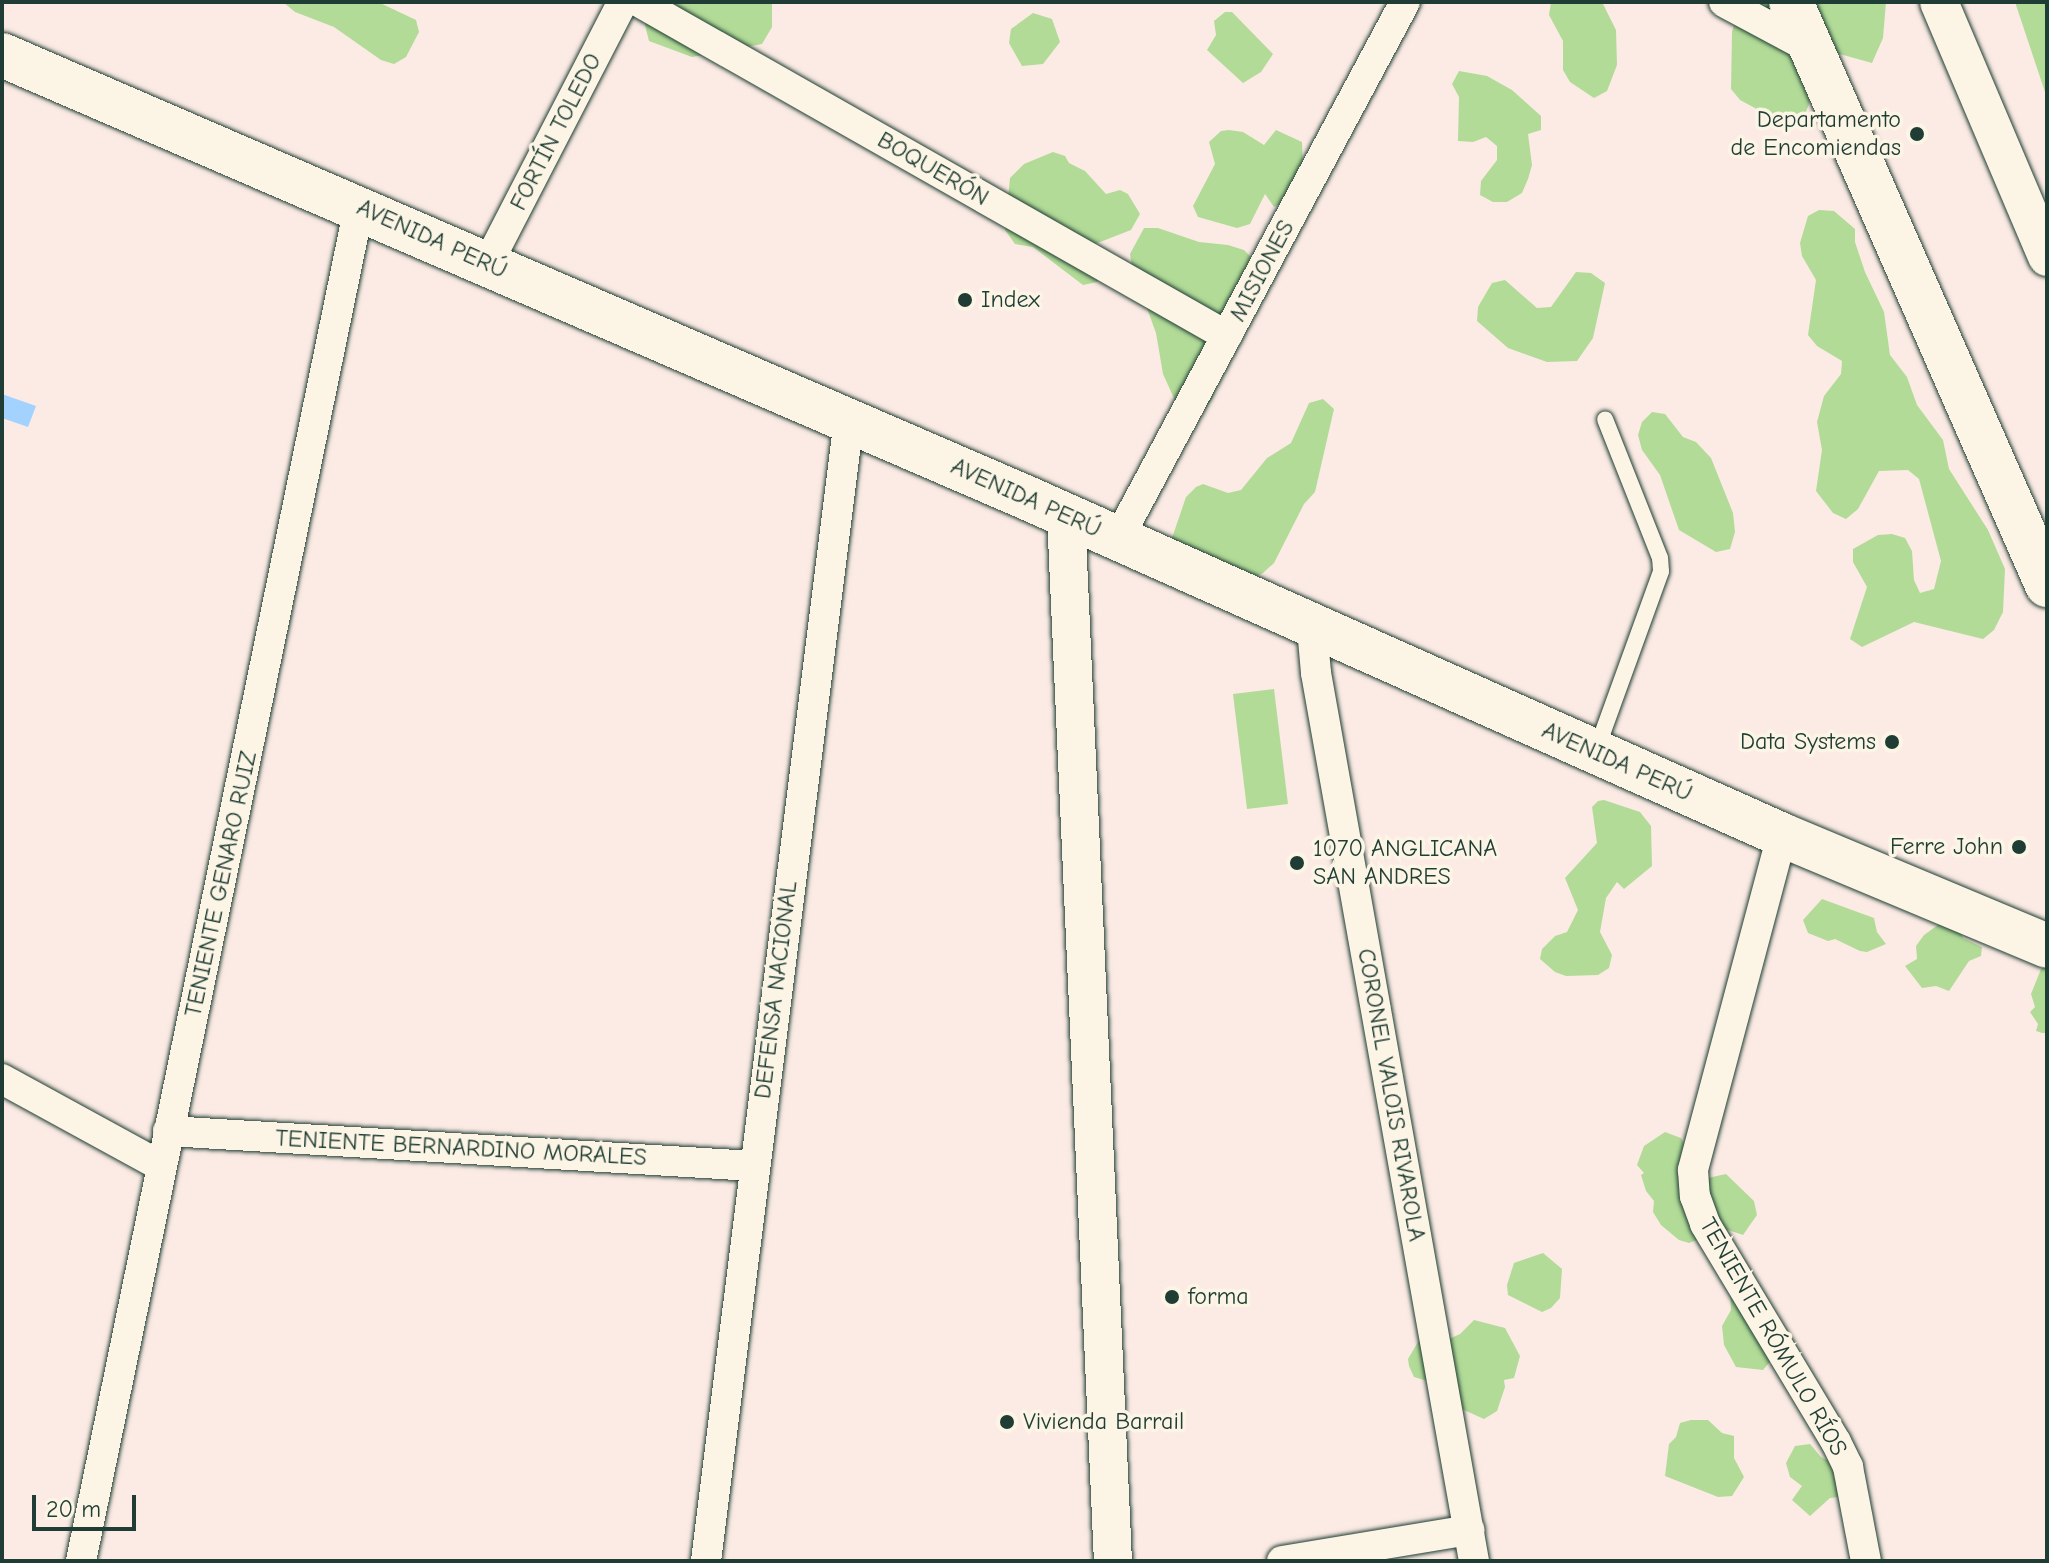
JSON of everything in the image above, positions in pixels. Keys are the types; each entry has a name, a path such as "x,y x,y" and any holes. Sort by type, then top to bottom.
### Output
{"main road":[{"path":"1791,2 1808,47 2047,585"},
{"name":"AVENIDA PERÚ","path":"2,55 1066,515 1312,628 1782,835 2047,946"}],"street":[{"name":"FORTÍN TOLEDO","path":"488,263 623,2"},
{"name":"BOQUERÓN","path":"639,2 1227,336"},
{"name":"MISIONES","path":"1118,539 1405,2"},
{"path":"1724,2 1808,47"},
{"path":"1939,2 2043,237"},
{"name":"TENIENTE GENARO RUIZ","path":"81,1561 168,1131 227,865 359,207"},
{"name":"DEFENSA NACIONAL","path":"706,1561 849,420"},
{"path":"1066,515 1113,1561"},
{"name":"CORONEL VALOIS RIVAROLA","path":"1312,628 1316,673 1474,1561"},
{"name":"TENIENTE RÓMULO RÍOS","path":"1782,835 1693,1170 1695,1196 1705,1224 1848,1467 1866,1561"},
{"path":"2,1079 161,1166"},
{"name":"TENIENTE BERNARDINO MORALES","path":"168,1131 754,1166"},
{"path":"1282,1561 1469,1530"}],"lane":[{"path":"1595,752 1661,571 1660,558 1605,419"}],"green space":[{"path":"283,2 378,2 416,20 419,32 406,57 394,64 381,60 334,27 295,12"},
{"path":"650,2 772,2 772,27 762,44 692,57 649,41 645,25"},
{"path":"1551,2 1603,4 1616,30 1617,65 1607,91 1594,98 1570,82 1563,70 1563,41 1549,15"},
{"path":"1751,2 1769,2 1784,10 1813,93 1803,120 1790,127 1740,100 1731,89 1732,32 1736,18"},
{"path":"1816,2 1886,2 1883,38 1872,63 1829,51 1817,21"},
{"path":"2015,2 2047,2 2047,98"},
{"path":"1225,12 1232,12 1273,54 1261,72 1243,83 1207,50 1216,35 1214,21"},
{"path":"1033,13 1052,19 1060,42 1043,64 1022,66 1009,43 1011,29"},
{"path":"1459,71 1487,76 1512,90 1541,116 1541,130 1528,134 1532,165 1528,179 1522,193 1507,202 1493,202 1480,195 1481,181 1497,160 1497,146 1486,137 1473,142 1458,141 1459,97 1452,84"},
{"path":"1276,130 1302,142 1303,171 1286,201 1274,207 1265,194 1250,224 1237,228 1198,217 1193,206 1215,164 1209,142 1221,131 1243,132 1264,145"},
{"path":"1053,152 1065,156 1069,163 1085,171 1106,194 1120,190 1128,194 1140,214 1131,230 1095,244 1103,273 1097,282 1083,285 1033,247 1015,244 1005,230 1010,178 1024,164"},
{"path":"1819,210 1834,211 1855,229 1855,242 1865,272 1884,312 1890,355 1907,377 1917,405 1943,440 1949,469 1988,530 2005,569 2003,612 1994,630 1983,639 1914,622 1862,647 1850,639 1867,587 1853,562 1853,549 1878,535 1892,534 1905,538 1912,551 1914,580 1920,593 1934,589 1941,561 1919,479 1908,470 1879,471 1858,509 1846,519 1833,513 1816,491 1822,450 1817,422 1824,396 1841,374 1842,361 1817,346 1808,335 1816,280 1802,256 1800,243 1808,216"},
{"path":"1144,228 1158,228 1199,242 1228,245 1244,250 1254,260 1212,399 1193,426 1182,416 1163,374 1156,333 1132,267 1130,254"},
{"path":"1576,272 1591,273 1605,283 1593,338 1577,361 1547,362 1508,348 1477,321 1478,307 1492,283 1505,280 1537,308 1551,307"},
{"path":"1323,399 1334,409 1315,492 1304,504 1274,563 1248,581 1172,538 1186,497 1196,487 1203,484 1228,493 1241,490 1267,458 1291,443 1309,403"},
{"path":"1652,412 1665,414 1683,437 1696,442 1711,458 1733,513 1735,532 1730,549 1716,552 1679,530 1660,475 1642,450 1638,435 1642,422"},
{"path":"1274,689 1288,804 1247,809 1233,694"},
{"path":"1604,800 1640,812 1651,826 1652,866 1624,889 1617,882 1606,898 1600,932 1612,955 1609,968 1598,975 1566,976 1555,972 1540,959 1542,949 1555,936 1567,932 1578,910 1565,878 1597,843 1592,807"},
{"path":"1822,899 1874,918 1877,932 1886,944 1867,952 1835,939 1828,941 1808,933 1803,920"},
{"path":"1945,920 1958,924 1963,938 1982,947 1981,956 1969,961 1949,991 1936,986 1922,988 1905,966 1917,959 1916,946 1924,935"},
{"path":"2047,965 2047,1033 2042,1033 2036,1031 2038,1024 2030,1012 2035,1007 2031,994 2041,969"},
{"path":"1665,1132 1681,1138 1703,1179 1726,1174 1754,1201 1757,1215 1743,1235 1725,1229 1689,1243 1679,1240 1661,1225 1653,1212 1654,1201 1646,1191 1641,1175 1644,1173 1637,1165 1644,1146"},
{"path":"1543,1253 1562,1269 1560,1298 1542,1312 1508,1295 1507,1285 1514,1263"},
{"path":"1730,1292 1773,1358 1763,1370 1736,1367 1724,1345 1722,1326 1731,1310"},
{"path":"1474,1320 1505,1328 1520,1356 1514,1378 1504,1380 1505,1387 1497,1411 1484,1419 1464,1410 1437,1384 1414,1377 1408,1359 1421,1337 1449,1339 1460,1334"},
{"path":"1708,1420 1722,1433 1734,1436 1734,1458 1744,1477 1732,1496 1718,1497 1665,1476 1669,1444 1676,1437 1680,1423"},
{"path":"1810,1444 1821,1457 1841,1467 1839,1497 1830,1498 1810,1516 1792,1500 1802,1486 1790,1477 1786,1463 1795,1446"}],"water":[{"path":"2,394 36,406 28,427 2,418"}],"place":[{"name":"Departamento de Encomiendas","path":"1917,134"},
{"name":"Index","path":"965,300"},
{"name":"Data Systems","path":"1892,742"},
{"name":"Ferre John","path":"2019,847"},
{"name":"1070 ANGLICANA SAN ANDRES","path":"1297,863"},
{"name":"forma","path":"1172,1297"},
{"name":"Vivienda Barrail","path":"1007,1422"}]}
